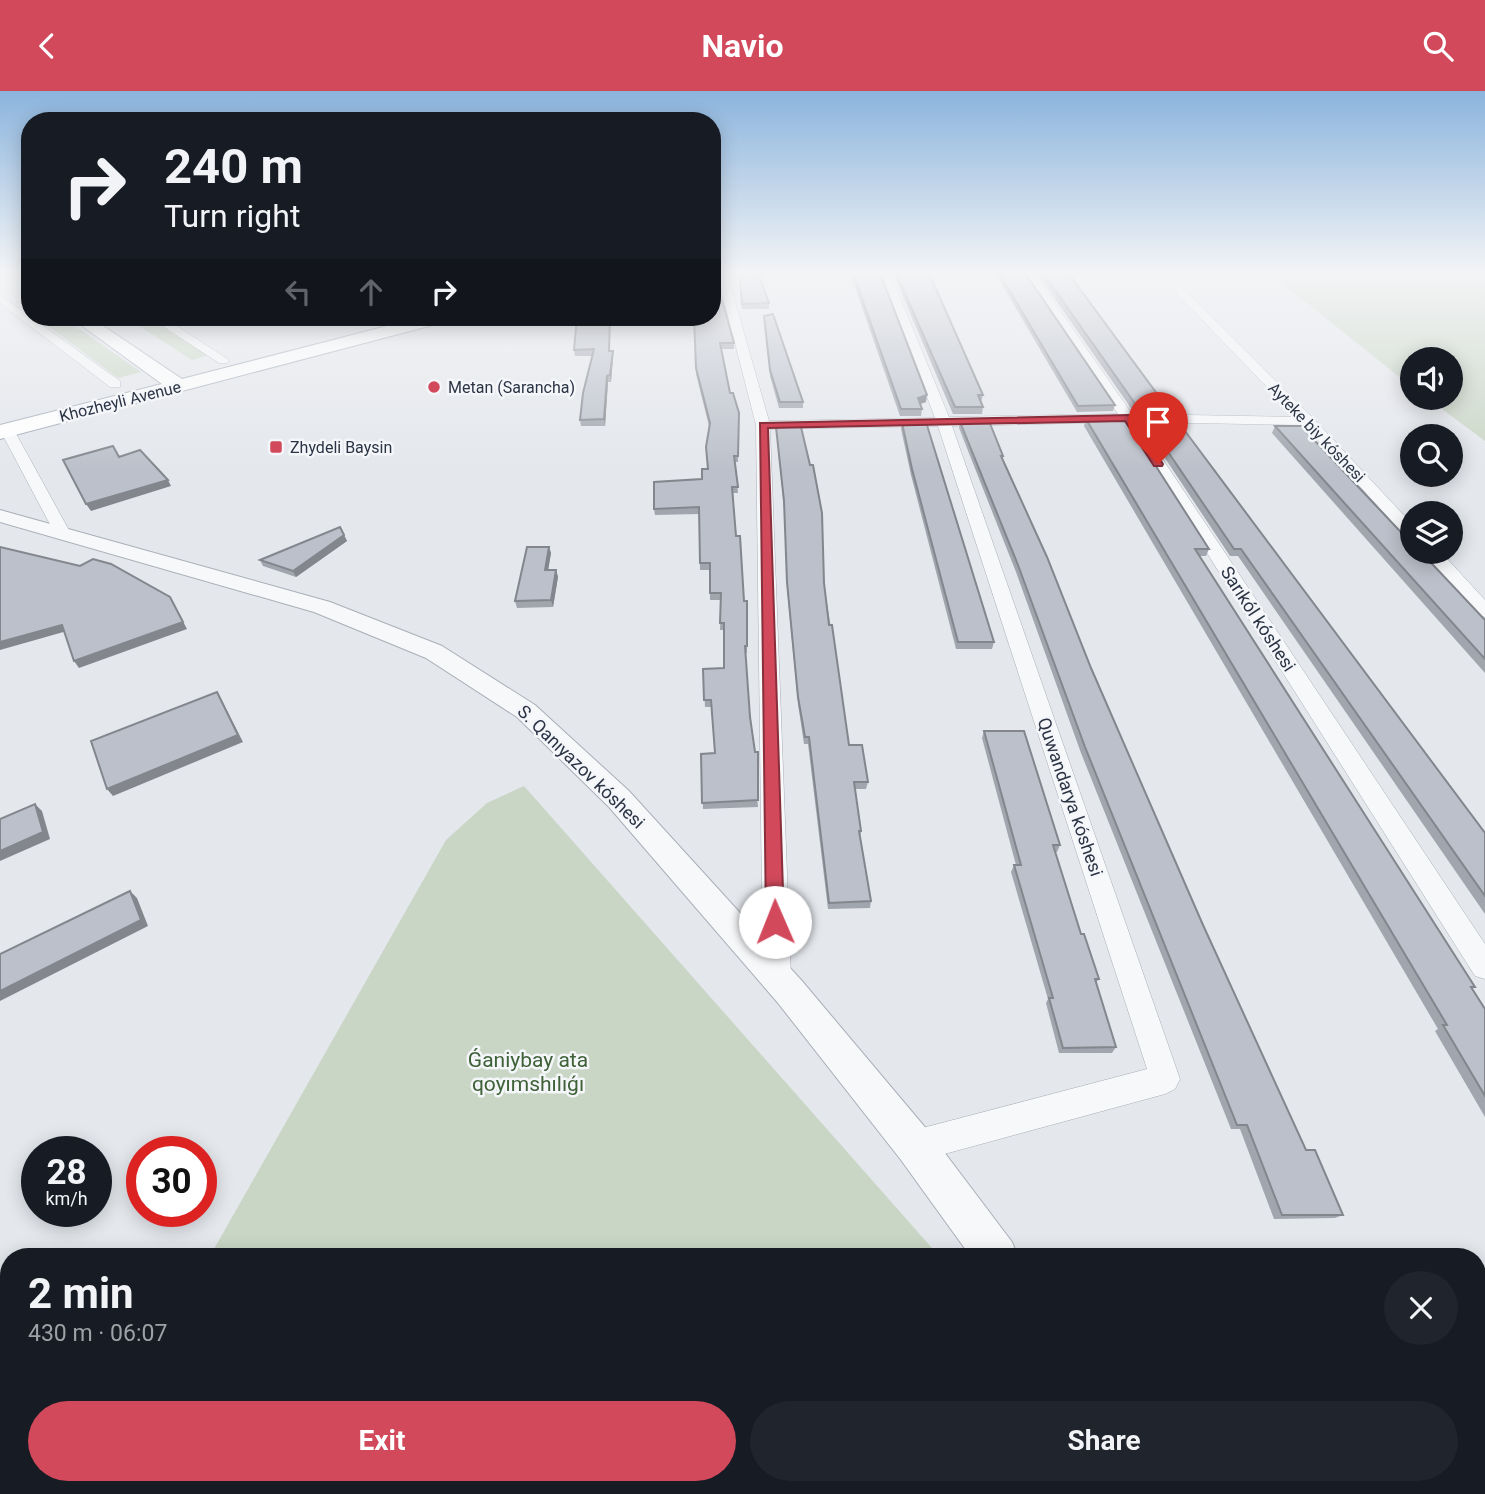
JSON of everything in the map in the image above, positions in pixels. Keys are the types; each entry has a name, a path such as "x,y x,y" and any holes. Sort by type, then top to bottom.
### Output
{"main road":[{"path":"110,338 179,386"},
{"path":"140,338 201,380"},
{"name":"Khozheyli Avenue","path":"4,431 201,380 341,338"}],"street":[{"path":"54,338 115,384"},
{"path":"189,338 223,360"},
{"path":"740,338 763,425 777,978"},
{"name":"Quwandarya kóshesi","path":"911,338 944,422 1164,1079 915,1146"},
{"name":"Sarıkól kóshesi","path":"1073,338 1128,418 1485,967"},
{"name":"Ayteke biy kóshesi","path":"1227,338 1400,520"},
{"path":"763,425 1128,418 1308,421"},
{"path":"4,431 62,532"},
{"name":"S. Qanıyazov kóshesi","path":"0,516 322,607 434,652 526,711 619,799 777,978 915,1146 990,1248"},
{"path":"1442,564 1485,611"}],"green space":[{"path":"65,338 93,338 141,372 118,378"},
{"path":"159,338 181,338 207,355 193,360"},
{"path":"1351,338 1485,338 1485,441 1443,410 1463,410 1463,347 1400,347 1400,377"},
{"name":"Ǵaniybay ata qoyımshılıǵı","path":"524,786 932,1248 215,1248 446,840 487,803"}],"building":[{"path":"575,338 609,338 609,351 613,351 610,375 607,376 604,419 580,420 583,393 594,349 574,350"},
{"path":"695,338 733,338 734,343 720,343 730,393 733,393 739,413 738,456 734,456 738,487 732,487 736,536 740,536 744,601 747,601 745,646 750,717 755,752 758,752 758,800 702,803 701,754 715,753 711,700 704,700 703,669 724,668 724,623 720,623 721,593 710,593 710,563 700,563 699,507 654,509 654,482 702,479 702,469 708,469 706,447 710,423 696,368"},
{"path":"766,338 781,338 803,402 780,402 770,370"},
{"path":"876,338 905,338 927,395 918,398 922,409 901,409"},
{"path":"925,338 958,338 983,395 978,395 983,407 955,407"},
{"path":"1038,338 1070,338 1115,405 1078,406"},
{"path":"1089,338 1116,338 1166,406 1136,405"},
{"path":"1125,418 1209,549 1195,549 1475,987 1471,987 1485,1009 1485,1096 1443,1025 1447,1025 1086,419"},
{"path":"1145,418 1176,419 1485,833 1485,896 1241,549 1234,549"},
{"path":"989,421 1001,456 1047,557 1091,668 1203,925 1306,1150 1315,1150 1343,1215 1282,1215 1247,1125 1237,1125 1085,747 1018,565 960,422"},
{"path":"926,422 994,642 958,642 902,423"},
{"path":"1275,426 1301,426 1400,531 1400,564 1432,564 1485,620 1485,659"},
{"path":"776,427 801,427 810,465 813,465 822,513 824,583 829,625 832,625 849,745 862,745 868,782 854,782 871,901 829,903 809,737 805,737 798,697"},
{"path":"113,446 119,457 140,450 168,480 86,504 63,460"},
{"path":"340,527 344,535 293,571 260,560"},
{"path":"0,547 80,566 93,559 111,564 170,597 183,622 74,661 62,625 0,642"},
{"path":"527,547 549,547 545,570 556,570 551,600 515,601"},
{"path":"217,692 238,735 107,789 91,741"},
{"path":"984,731 1024,731 1060,845 1053,845 1081,934 1084,934 1099,979 1095,979 1116,1047 1063,1048 1049,998 1053,998 1014,865 1021,865"},
{"path":"35,804 43,832 0,851 0,819"},
{"path":"130,891 141,920 0,991 0,954"}],"place":[{"name":"Metan (Sarancha)","path":"434,387"},
{"name":"Zhydeli Baysin","path":"276,447"}],"route":[{"path":"775,922 763,425 1128,418 1158,464"}]}
